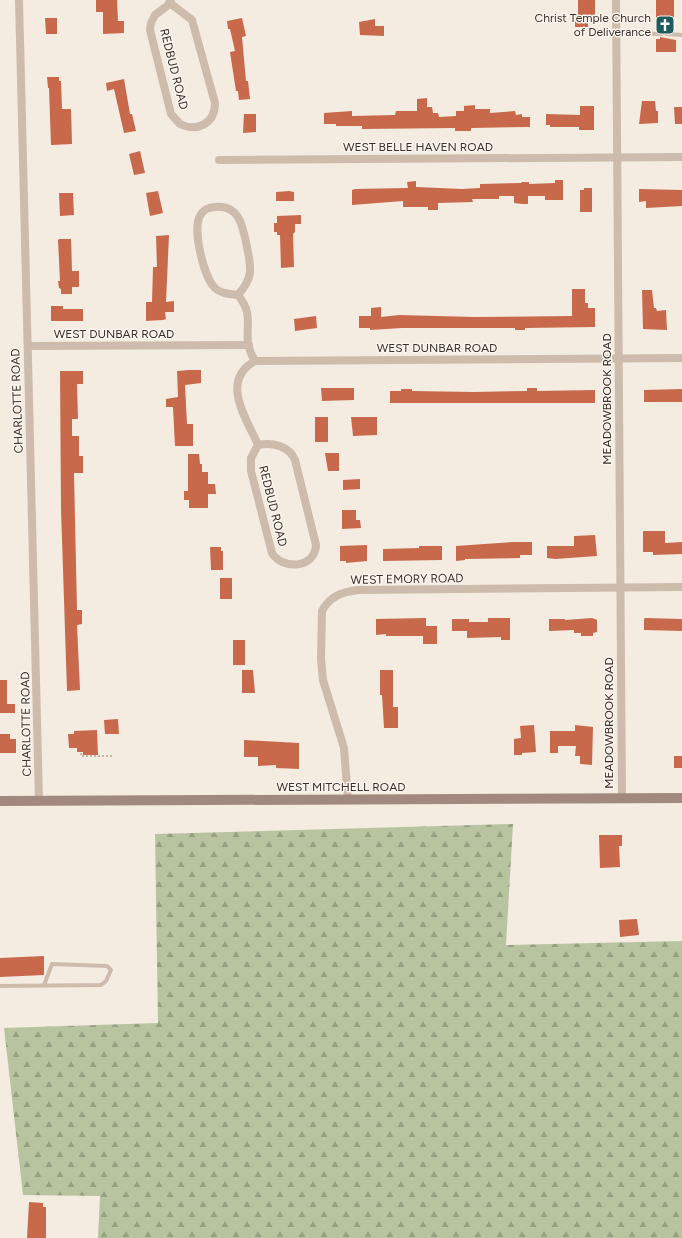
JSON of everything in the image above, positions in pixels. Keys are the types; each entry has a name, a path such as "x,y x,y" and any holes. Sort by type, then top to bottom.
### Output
{"main road":[{"path":"0,794 22,801"},
{"name":"WEST MITCHELL ROAD","path":"0,801 682,798"},
{"path":"0,809 22,801"}],"street":[{"name":"CHARLOTTE ROAD","path":"19,0 39,801"},
{"name":"MEADOWBROOK ROAD","path":"616,0 620,358 622,798"},
{"name":"REDBUD ROAD","path":"170,1 192,20 215,103 215,110 211,118 204,125 197,128 180,124 171,114 151,35 153,19 170,1"},
{"name":"WEST BELLE HAVEN ROAD","path":"219,160 682,157"},
{"path":"238,295 247,284 251,271 240,220 234,211 227,207 212,207 200,215 197,223 206,273 210,283 217,290 224,293 238,295 244,303 248,316 249,344 255,361 241,373 237,393 241,409 258,445"},
{"name":"WEST DUNBAR ROAD","path":"28,346 249,344"},
{"name":"WEST DUNBAR ROAD","path":"255,361 682,358"},
{"name":"REDBUD ROAD","path":"258,445 278,446 289,451 295,460 316,545 312,555 303,563 297,565 285,564 272,552 250,466 251,458 258,445"},
{"name":"WEST EMORY ROAD","path":"348,800 344,748 327,697 322,673 322,611 333,597 347,591 358,590 682,588"}],"lane":[{"path":"616,33 682,35"},
{"path":"0,986 101,985 106,981 111,970 107,966 52,964 44,985"}],"path":[{"path":"81,753 81,756 112,756"}],"green space":[{"path":"513,824 506,945 682,941 682,1238 98,1238 100,1196 23,1195 4,1028 158,1023 155,834"}],"building":[{"path":"96,0 117,0 118,21 124,21 124,33 103,34 103,12 96,12"},
{"path":"578,0 595,0 595,16 588,17 588,27 575,27 575,15 578,15"},
{"name":"Christ Temple Church of Deliverance","path":"656,0 674,0 674,22 669,22 670,31 660,30 660,22 656,23"},
{"path":"45,18 57,18 57,34 46,34"},
{"path":"242,18 246,36 242,37 246,81 248,81 250,99 239,100 238,91 236,91 230,52 235,51 227,21"},
{"path":"375,19 375,26 384,26 384,36 360,35 359,22"},
{"path":"660,37 676,40 676,52 656,52 656,39 660,39"},
{"path":"47,77 59,77 59,81 61,81 62,109 71,109 72,144 51,145 49,88"},
{"path":"124,79 130,114 132,114 136,131 124,133 114,89 107,91 106,83"},
{"path":"427,98 427,107 432,107 433,113 438,113 439,117 456,116 456,111 464,111 464,106 475,105 475,109 490,109 490,113 515,111 516,115 522,114 522,117 530,117 530,127 471,128 471,131 455,131 455,128 362,129 362,126 336,126 336,124 324,124 324,113 352,111 352,116 395,115 396,111 417,111 417,99"},
{"path":"642,101 655,101 656,111 658,111 658,123 639,124"},
{"path":"580,106 594,106 594,130 579,130 579,127 550,127 550,125 546,125 546,114 580,115"},
{"path":"674,107 682,107 682,124 675,124"},
{"path":"244,114 256,114 256,132 243,133"},
{"path":"140,151 145,173 134,175 129,154"},
{"path":"555,180 563,180 563,200 545,200 545,196 528,196 528,204 522,204 514,203 514,196 499,196 499,199 472,199 473,202 438,203 438,210 428,210 428,207 403,207 403,201 352,205 352,190 408,188 407,182 416,181 416,187 462,189 480,188 480,184 522,183 521,182 529,182 529,184 555,183"},
{"path":"584,188 592,188 592,212 580,212 580,190 584,190"},
{"path":"639,189 682,190 682,206 646,208 646,201 639,202"},
{"path":"158,191 163,213 150,216 146,193"},
{"path":"276,192 294,192 294,201 276,201"},
{"path":"59,193 73,193 74,215 60,216"},
{"path":"301,215 301,224 295,224 295,232 293,234 294,267 281,268 280,235 277,235 277,232 274,232 274,223 277,223 277,216"},
{"path":"169,235 166,302 174,301 174,312 165,312 166,319 163,320 146,321 146,302 152,302 153,267 157,267 156,236"},
{"path":"59,239 71,239 72,271 79,271 79,287 72,287 72,294 61,294 61,289 59,288"},
{"path":"572,289 585,289 585,303 588,303 588,308 595,308 595,327 525,328 525,330 515,330 515,328 402,328 370,330 370,328 359,328 359,316 371,316 371,308 381,307 381,317 399,315 474,317 572,316"},
{"path":"642,290 652,290 654,308 656,308 657,311 666,310 667,330 643,329"},
{"path":"51,306 63,306 63,309 83,309 83,321 51,321"},
{"path":"316,316 317,328 295,331 294,319"},
{"path":"201,370 201,383 185,385 187,424 193,424 193,446 175,446 173,407 166,407 166,399 178,397 177,371"},
{"path":"60,371 83,371 83,384 77,384 78,419 72,419 72,436 79,436 79,456 83,456 83,473 74,473 77,610 82,610 82,624 77,625 80,690 67,691 61,509"},
{"path":"321,388 354,388 354,400 322,401"},
{"path":"527,388 537,388 537,391 595,390 595,403 390,403 390,391 401,391 401,389 412,389 412,391 474,392 527,391"},
{"path":"682,389 682,402 644,402 644,390"},
{"path":"315,417 328,417 328,442 315,442"},
{"path":"351,417 377,417 377,435 353,436"},
{"path":"325,453 339,453 339,471 328,471"},
{"path":"188,454 199,454 200,464 202,464 202,472 208,472 208,484 215,484 216,494 208,494 208,508 189,508 189,500 184,500 184,491 188,491"},
{"path":"360,479 360,489 343,490 343,480"},
{"path":"342,510 356,510 356,520 360,520 361,528 342,529"},
{"path":"643,531 665,531 665,543 682,542 682,554 653,555 653,552 643,552"},
{"path":"595,535 597,556 555,559 547,558 547,546 574,546 574,536"},
{"path":"532,542 532,555 520,555 520,558 465,559 456,561 456,546"},
{"path":"367,545 367,561 346,563 346,561 340,561 340,546"},
{"path":"419,546 442,546 442,560 383,561 383,549 419,548"},
{"path":"210,547 221,547 221,551 223,551 223,570 211,570"},
{"path":"220,578 232,578 232,599 220,599"},
{"path":"426,618 426,626 437,626 437,644 423,644 423,636 386,636 386,634 376,635 376,619"},
{"path":"488,618 510,618 510,640 501,640 501,637 467,638 467,631 452,631 452,619 469,619 469,622 488,622"},
{"path":"592,618 597,620 597,632 593,633 593,636 581,636 581,633 574,633 574,630 549,631 549,619 565,620"},
{"path":"645,618 682,619 682,631 644,630"},
{"path":"233,640 245,640 245,665 233,665"},
{"path":"242,670 253,670 255,693 242,693"},
{"path":"380,670 393,670 393,707 398,707 398,728 384,728 382,695 380,695"},
{"path":"0,680 7,680 7,704 15,704 15,713 0,713"},
{"path":"118,719 119,734 105,734 104,720"},
{"path":"534,725 536,752 514,755 514,739 521,738 520,726"},
{"path":"575,725 593,727 592,765 580,764 580,756 575,756 576,746 558,746 558,753 550,753 550,731 575,731"},
{"path":"97,730 98,755 83,755 83,752 77,752 77,748 69,748 68,734 74,734 74,731"},
{"path":"0,734 10,734 10,739 16,739 16,753 0,753"},
{"path":"244,740 299,743 299,769 276,768 276,765 258,766 258,757 244,757"},
{"path":"674,756 682,756 682,768 674,768"},
{"path":"599,835 622,835 622,846 619,846 620,867 600,868"},
{"path":"637,919 639,935 620,937 619,920"},
{"path":"44,956 44,975 0,977 0,958"},
{"path":"29,1202 43,1203 43,1207 46,1207 46,1238 27,1238"}],"place":[{"name":"Christ Temple Church of Deliverance","path":"665,25"}]}
